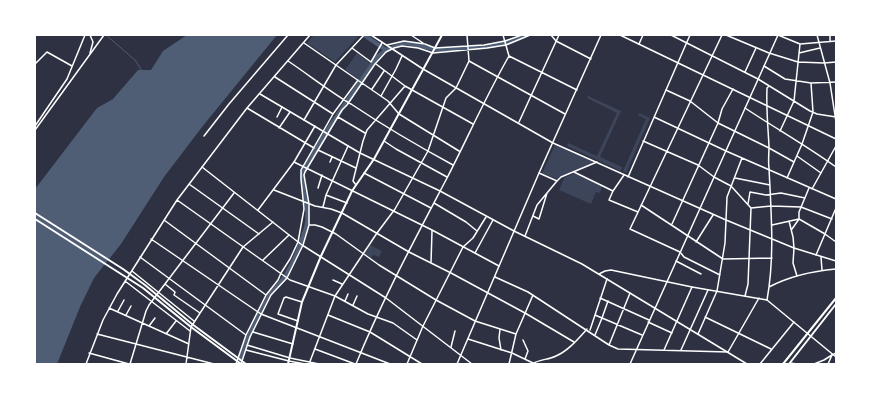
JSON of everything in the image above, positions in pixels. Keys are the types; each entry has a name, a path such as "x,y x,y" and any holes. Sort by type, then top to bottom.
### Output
{"main road":[{"path":"289,361 302,302 321,256 352,191 374,160 442,35"},
{"path":"35,213 123,269 145,285 191,325"},
{"path":"35,218 143,288 237,361 246,364"},
{"path":"783,364 836,298"},
{"path":"789,364 836,304"}],"street":[{"path":"35,126 67,79 85,35"},
{"path":"90,35 92,42 90,53"},
{"path":"35,130 103,35"},
{"path":"204,136 229,104 288,35"},
{"path":"86,364 89,353 109,308 140,256 177,200 247,108 310,35"},
{"path":"304,120 336,65 364,35"},
{"path":"371,35 423,70 553,142 713,215 794,248 836,261"},
{"path":"411,35 425,44 435,48 484,45 504,41 522,35"},
{"path":"309,363 335,296 393,211 428,151 446,98 456,88 469,61 466,35"},
{"path":"315,349 355,364 386,298 483,103 509,56 503,35"},
{"path":"241,363 270,295 287,278 302,245 309,225 309,204 304,175 327,133 381,57 398,46 408,46 433,52 506,45 530,35"},
{"path":"551,35 556,41 591,59"},
{"path":"519,122 559,35"},
{"path":"457,364 601,35"},
{"path":"620,35 836,139"},
{"path":"638,44 643,35"},
{"path":"671,35 758,79 813,112 836,117"},
{"path":"628,177 690,35"},
{"path":"720,275 684,257 680,252 630,229 711,55 722,35"},
{"path":"726,35 769,54 798,62 836,62"},
{"path":"630,364 778,35 800,44 836,41"},
{"path":"817,35 830,83 836,122"},
{"path":"830,35 830,41"},
{"path":"386,45 404,41 425,44"},
{"path":"303,43 381,96 399,114 459,151"},
{"path":"352,48 371,62 382,43"},
{"path":"780,131 794,101 800,44"},
{"path":"744,72 756,48"},
{"path":"799,53 820,48"},
{"path":"35,64 47,52 72,66"},
{"path":"381,96 402,56"},
{"path":"509,56 577,90"},
{"path":"288,61 375,120 453,165"},
{"path":"469,61 566,114"},
{"path":"375,64 405,86 473,124"},
{"path":"764,66 785,79 811,84 836,82"},
{"path":"372,90 384,71"},
{"path":"275,77 333,114"},
{"path":"237,361 246,335 266,295 278,280 280,273 298,242 304,202 300,174 333,114 358,80"},
{"path":"787,178 802,144 813,112 811,84"},
{"path":"356,185 353,181 365,133 405,86"},
{"path":"767,300 770,287 769,279 773,240 769,148 766,122 767,88 769,86"},
{"path":"666,90 690,101 718,123 794,162"},
{"path":"672,224 718,123 722,109 733,90"},
{"path":"260,94 360,153 440,191 514,231 582,264 747,364"},
{"path":"277,117 282,107"},
{"path":"247,108 314,148"},
{"path":"745,108 836,167"},
{"path":"279,128 290,112"},
{"path":"338,117 365,133"},
{"path":"654,117 708,143 836,200"},
{"path":"258,211 294,162 315,126"},
{"path":"384,141 447,177"},
{"path":"643,141 698,166 731,186 751,208 748,284 745,296"},
{"path":"323,207 326,195 348,146"},
{"path":"812,189 836,146"},
{"path":"318,150 356,168"},
{"path":"797,156 821,174"},
{"path":"330,162 332,157"},
{"path":"698,334 717,291 725,243 727,197 742,158"},
{"path":"294,162 432,230 499,266"},
{"path":"525,236 537,205 557,180 597,162"},
{"path":"202,167 302,245 386,298 472,364"},
{"path":"574,172 613,191"},
{"path":"364,173 432,208"},
{"path":"540,173 557,180"},
{"path":"318,188 322,175"},
{"path":"624,175 613,191 609,200 638,212"},
{"path":"735,178 770,185"},
{"path":"189,184 258,234"},
{"path":"791,230 799,219 799,212 809,188"},
{"path":"274,190 309,204 342,213 409,252 525,313 574,342"},
{"path":"89,353 130,364 146,311 152,301 234,192"},
{"path":"748,204 750,192 766,195 781,193 805,198"},
{"path":"533,216 539,219 548,193"},
{"path":"326,195 347,203"},
{"path":"177,200 287,278 335,296 368,314 393,323 417,340"},
{"path":"434,203 466,222 477,231"},
{"path":"641,205 723,259 772,258"},
{"path":"751,208 771,206 801,207 832,219"},
{"path":"816,255 836,208"},
{"path":"696,242 713,215"},
{"path":"407,364 422,326 463,247 477,231 486,216"},
{"path":"772,225 799,219 836,242"},
{"path":"164,220 266,295"},
{"path":"475,254 494,220"},
{"path":"789,221 794,248 793,263 796,276"},
{"path":"186,364 191,325 243,247 273,222"},
{"path":"309,225 322,227 333,232 397,276 436,300 475,321 516,334"},
{"path":"431,263 432,230"},
{"path":"262,260 289,235"},
{"path":"152,239 258,313 296,329 390,364"},
{"path":"140,256 246,335"},
{"path":"821,257 822,270"},
{"path":"676,261 701,274"},
{"path":"770,287 796,276 822,270 836,269"},
{"path":"132,270 194,321"},
{"path":"598,274 611,270 666,282 767,300 836,358"},
{"path":"494,277 533,295 618,349 728,352"},
{"path":"589,331 607,279"},
{"path":"333,280 343,284"},
{"path":"125,281 190,332"},
{"path":"165,284 175,292 174,295 200,313"},
{"path":"664,350 678,322 692,287"},
{"path":"681,350 708,290"},
{"path":"609,344 630,293"},
{"path":"345,302 348,294"},
{"path":"509,364 516,334 533,295"},
{"path":"298,321 278,314 286,296 302,302"},
{"path":"353,306 357,296"},
{"path":"600,298 624,308 672,334"},
{"path":"728,352 759,298"},
{"path":"118,312 124,300"},
{"path":"595,335 608,301"},
{"path":"126,315 131,306"},
{"path":"109,308 189,344"},
{"path":"328,315 370,332 422,364"},
{"path":"595,315 642,336"},
{"path":"705,317 771,349"},
{"path":"149,326 155,318"},
{"path":"166,334 176,320"},
{"path":"760,364 794,322"},
{"path":"500,329 499,338 501,350"},
{"path":"468,339 512,353 534,364 559,355 587,330"},
{"path":"450,348 455,331"},
{"path":"253,332 293,344"},
{"path":"97,334 214,364"},
{"path":"523,340 528,352 525,359"},
{"path":"248,345 289,361 319,364"},
{"path":"246,350 305,364"},
{"path":"814,364 836,353"},
{"path":"828,364 832,355"},
{"path":"789,364 797,364"}],"shaded area":[{"path":"187,35 277,35 202,127 164,177 121,244 94,278 80,307 57,364 35,364 35,189 97,108 113,99 138,70 151,70 163,51"},
{"path":"314,35 355,35 358,37 335,62 307,43"},
{"path":"357,53 371,64 360,80 345,70"},
{"path":"588,96 621,111 600,157 622,167 621,171 567,146 568,143 597,156 617,113 587,98"},
{"path":"639,113 650,118 626,173 623,171 646,119 638,115"},
{"path":"555,145 593,163 557,179 542,173"},
{"path":"575,173 602,186 600,193 596,192 591,204 559,190 564,178"},
{"path":"370,245 382,251 379,257 373,255 371,258 365,254"}],"waterway":[{"path":"106,35 135,60 142,71"},
{"path":"364,35 386,50"},
{"path":"238,364 259,313 270,294 286,275 300,246 307,220 303,183 304,169 326,132 378,56 386,50 404,43 438,50 486,47 511,42 527,35"}]}
